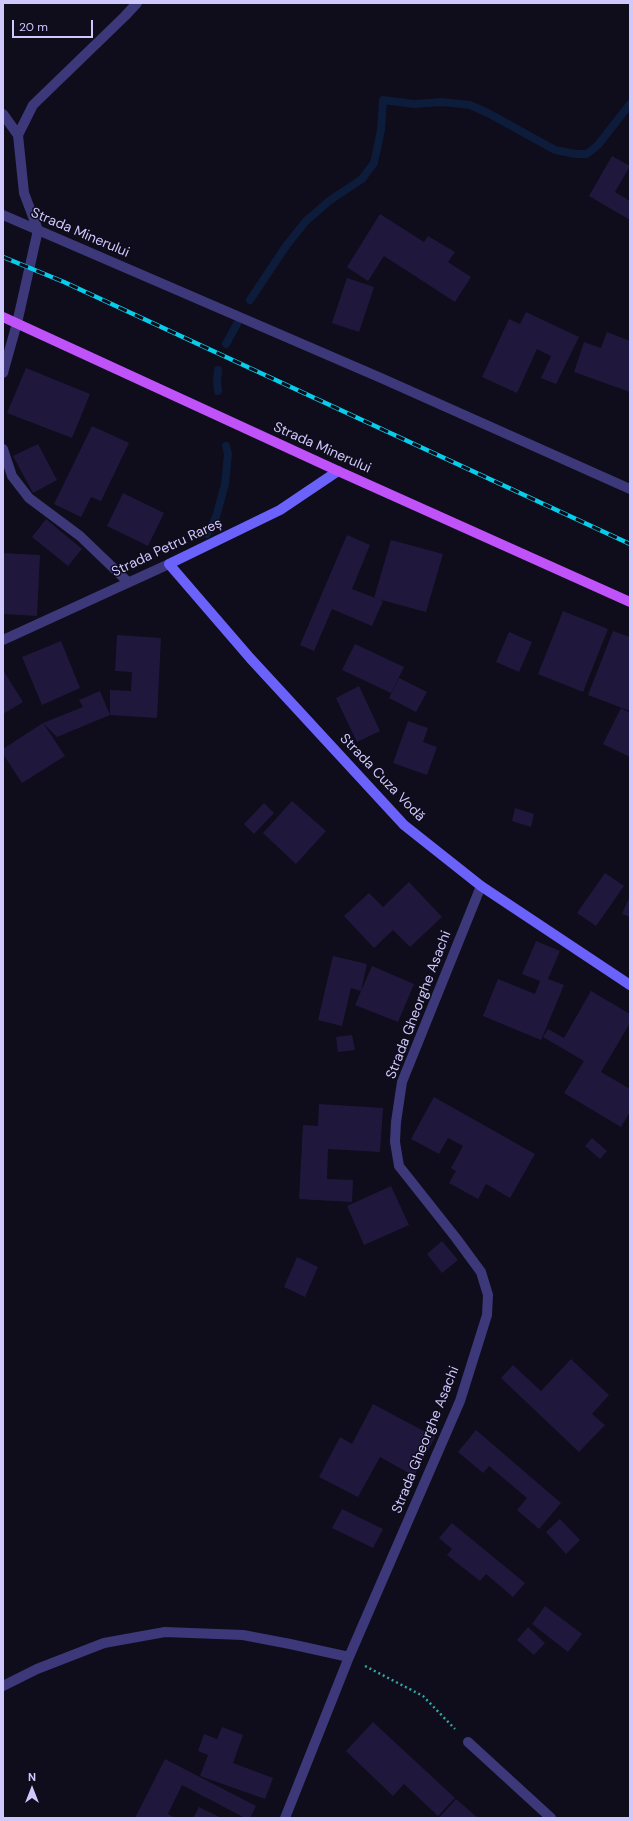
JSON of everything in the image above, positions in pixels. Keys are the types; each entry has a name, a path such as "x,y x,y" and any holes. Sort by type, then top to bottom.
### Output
{"main road":[{"name":"Strada Minerului","path":"3,317 338,471 630,602"}],"street":[{"path":"18,136 33,105 126,16 137,3"},
{"path":"3,114 18,136 24,192 38,230 3,373"},
{"name":"Strada Minerului","path":"3,215 373,375 630,489"},
{"path":"3,450 12,476 29,498 80,536 128,582"},
{"name":"Strada Petru Rareș","path":"3,640 169,564 280,510 338,471"},
{"name":"Strada Cuza Vodă","path":"169,564 250,658 404,825 482,886 630,985"},
{"name":"Strada Gheorghe Asachi","path":"285,1818 349,1657 460,1401 487,1315 488,1295 481,1272 456,1238 398,1166 395,1142 396,1122 402,1082 482,886"},
{"path":"3,1686 37,1669 104,1643 165,1632 243,1635 349,1657"},
{"path":"468,1742 551,1818"}],"path":[{"path":"349,1657 423,1696 468,1742"}],"building":[{"path":"612,156 630,166 615,192 630,201 630,220 589,196"},
{"path":"380,214 424,242 428,236 455,252 448,262 471,277 455,302 384,256 368,281 347,267"},
{"path":"347,278 374,287 359,332 332,323"},
{"path":"526,312 579,337 556,384 541,378 551,356 537,349 517,393 482,377 509,319 520,324"},
{"path":"607,332 630,341 630,392 574,372 584,342 601,348"},
{"path":"26,368 90,394 72,438 7,413"},
{"path":"92,426 129,443 101,501 91,497 81,517 54,504"},
{"path":"38,444 57,480 33,493 13,456"},
{"path":"123,493 164,513 148,546 107,526"},
{"path":"46,519 82,549 68,566 32,537"},
{"path":"347,535 370,545 352,589 383,601 372,626 332,609 314,651 300,645"},
{"path":"391,540 443,554 426,612 374,598"},
{"path":"3,553 40,555 37,616 3,614"},
{"path":"563,611 608,629 583,692 538,674"},
{"path":"613,631 630,637 630,711 588,695"},
{"path":"509,632 532,642 519,672 496,662"},
{"path":"117,635 161,638 157,718 110,715 110,690 131,691 132,672 115,671"},
{"path":"61,641 80,688 42,705 22,657"},
{"path":"355,644 404,667 391,693 342,670"},
{"path":"3,670 23,702 3,714"},
{"path":"399,678 427,692 416,712 389,698"},
{"path":"359,686 380,731 357,742 336,698"},
{"path":"100,691 110,715 57,737 43,723 83,707 79,700"},
{"path":"621,708 630,713 630,757 603,744"},
{"path":"408,721 428,728 423,742 437,747 427,775 393,763"},
{"path":"43,723 65,756 22,783 3,754 3,749"},
{"path":"292,801 326,831 296,864 263,833"},
{"path":"264,803 274,813 254,834 244,824"},
{"path":"515,808 534,814 531,827 512,821"},
{"path":"605,873 624,886 596,926 577,913"},
{"path":"409,882 442,917 410,947 393,930 374,948 344,916 369,893 383,907"},
{"path":"630,896 630,917 622,914"},
{"path":"536,941 560,951 548,979 564,985 541,1040 483,1016 498,979 535,994 540,981 522,974"},
{"path":"333,956 367,964 361,991 351,988 342,1026 318,1020"},
{"path":"372,966 414,984 398,1022 355,1005"},
{"path":"591,991 630,1014 630,1023 601,1072 630,1089 630,1112 621,1127 564,1093 584,1061 543,1037 548,1029 564,1038"},
{"path":"352,1035 355,1050 338,1052 336,1037"},
{"path":"434,1097 535,1154 510,1198 486,1184 478,1199 449,1183 456,1171 451,1168 463,1146 448,1138 439,1154 411,1139"},
{"path":"319,1104 383,1108 380,1152 328,1149 327,1179 353,1180 352,1202 299,1199 303,1125 318,1126"},
{"path":"592,1138 607,1151 600,1159 585,1146"},
{"path":"391,1186 409,1225 364,1245 347,1206"},
{"path":"442,1241 458,1260 442,1273 427,1254"},
{"path":"297,1257 318,1267 305,1297 284,1287"},
{"path":"571,1359 609,1395 592,1414 605,1425 579,1452 501,1378 513,1365 541,1391"},
{"path":"373,1404 435,1437 414,1476 380,1457 358,1497 319,1477 340,1437 352,1444"},
{"path":"476,1430 561,1503 539,1529 517,1510 527,1498 489,1466 483,1473 458,1452"},
{"path":"342,1509 383,1529 373,1548 332,1528"},
{"path":"560,1519 580,1540 566,1554 546,1532"},
{"path":"452,1523 525,1583 513,1597 486,1574 480,1581 447,1555 452,1549 439,1538"},
{"path":"545,1606 582,1634 568,1652 532,1624"},
{"path":"528,1627 545,1643 534,1655 517,1640"},
{"path":"373,1722 455,1798 438,1816 404,1784 393,1796 346,1751"},
{"path":"222,1727 243,1735 233,1763 273,1778 265,1799 200,1776 208,1755 198,1751 204,1734 217,1739"},
{"path":"165,1759 256,1806 250,1818 245,1818 182,1785 166,1818 135,1818"},
{"path":"456,1799 478,1818 439,1818"},
{"path":"199,1807 221,1818 193,1818"},
{"path":"168,1814 175,1818 166,1818"}],"waterway":[{"path":"250,300 286,246 306,221 329,201 362,179 374,163 381,130 383,100 414,104 442,102 470,105 488,113 555,150 576,154 587,154 598,145 630,104"},
{"path":"226,344 237,324"},
{"path":"218,370 218,391"},
{"path":"207,534 216,517 225,484 228,454 226,446"}],"railway":[{"path":"3,257 64,282 630,544"}]}
